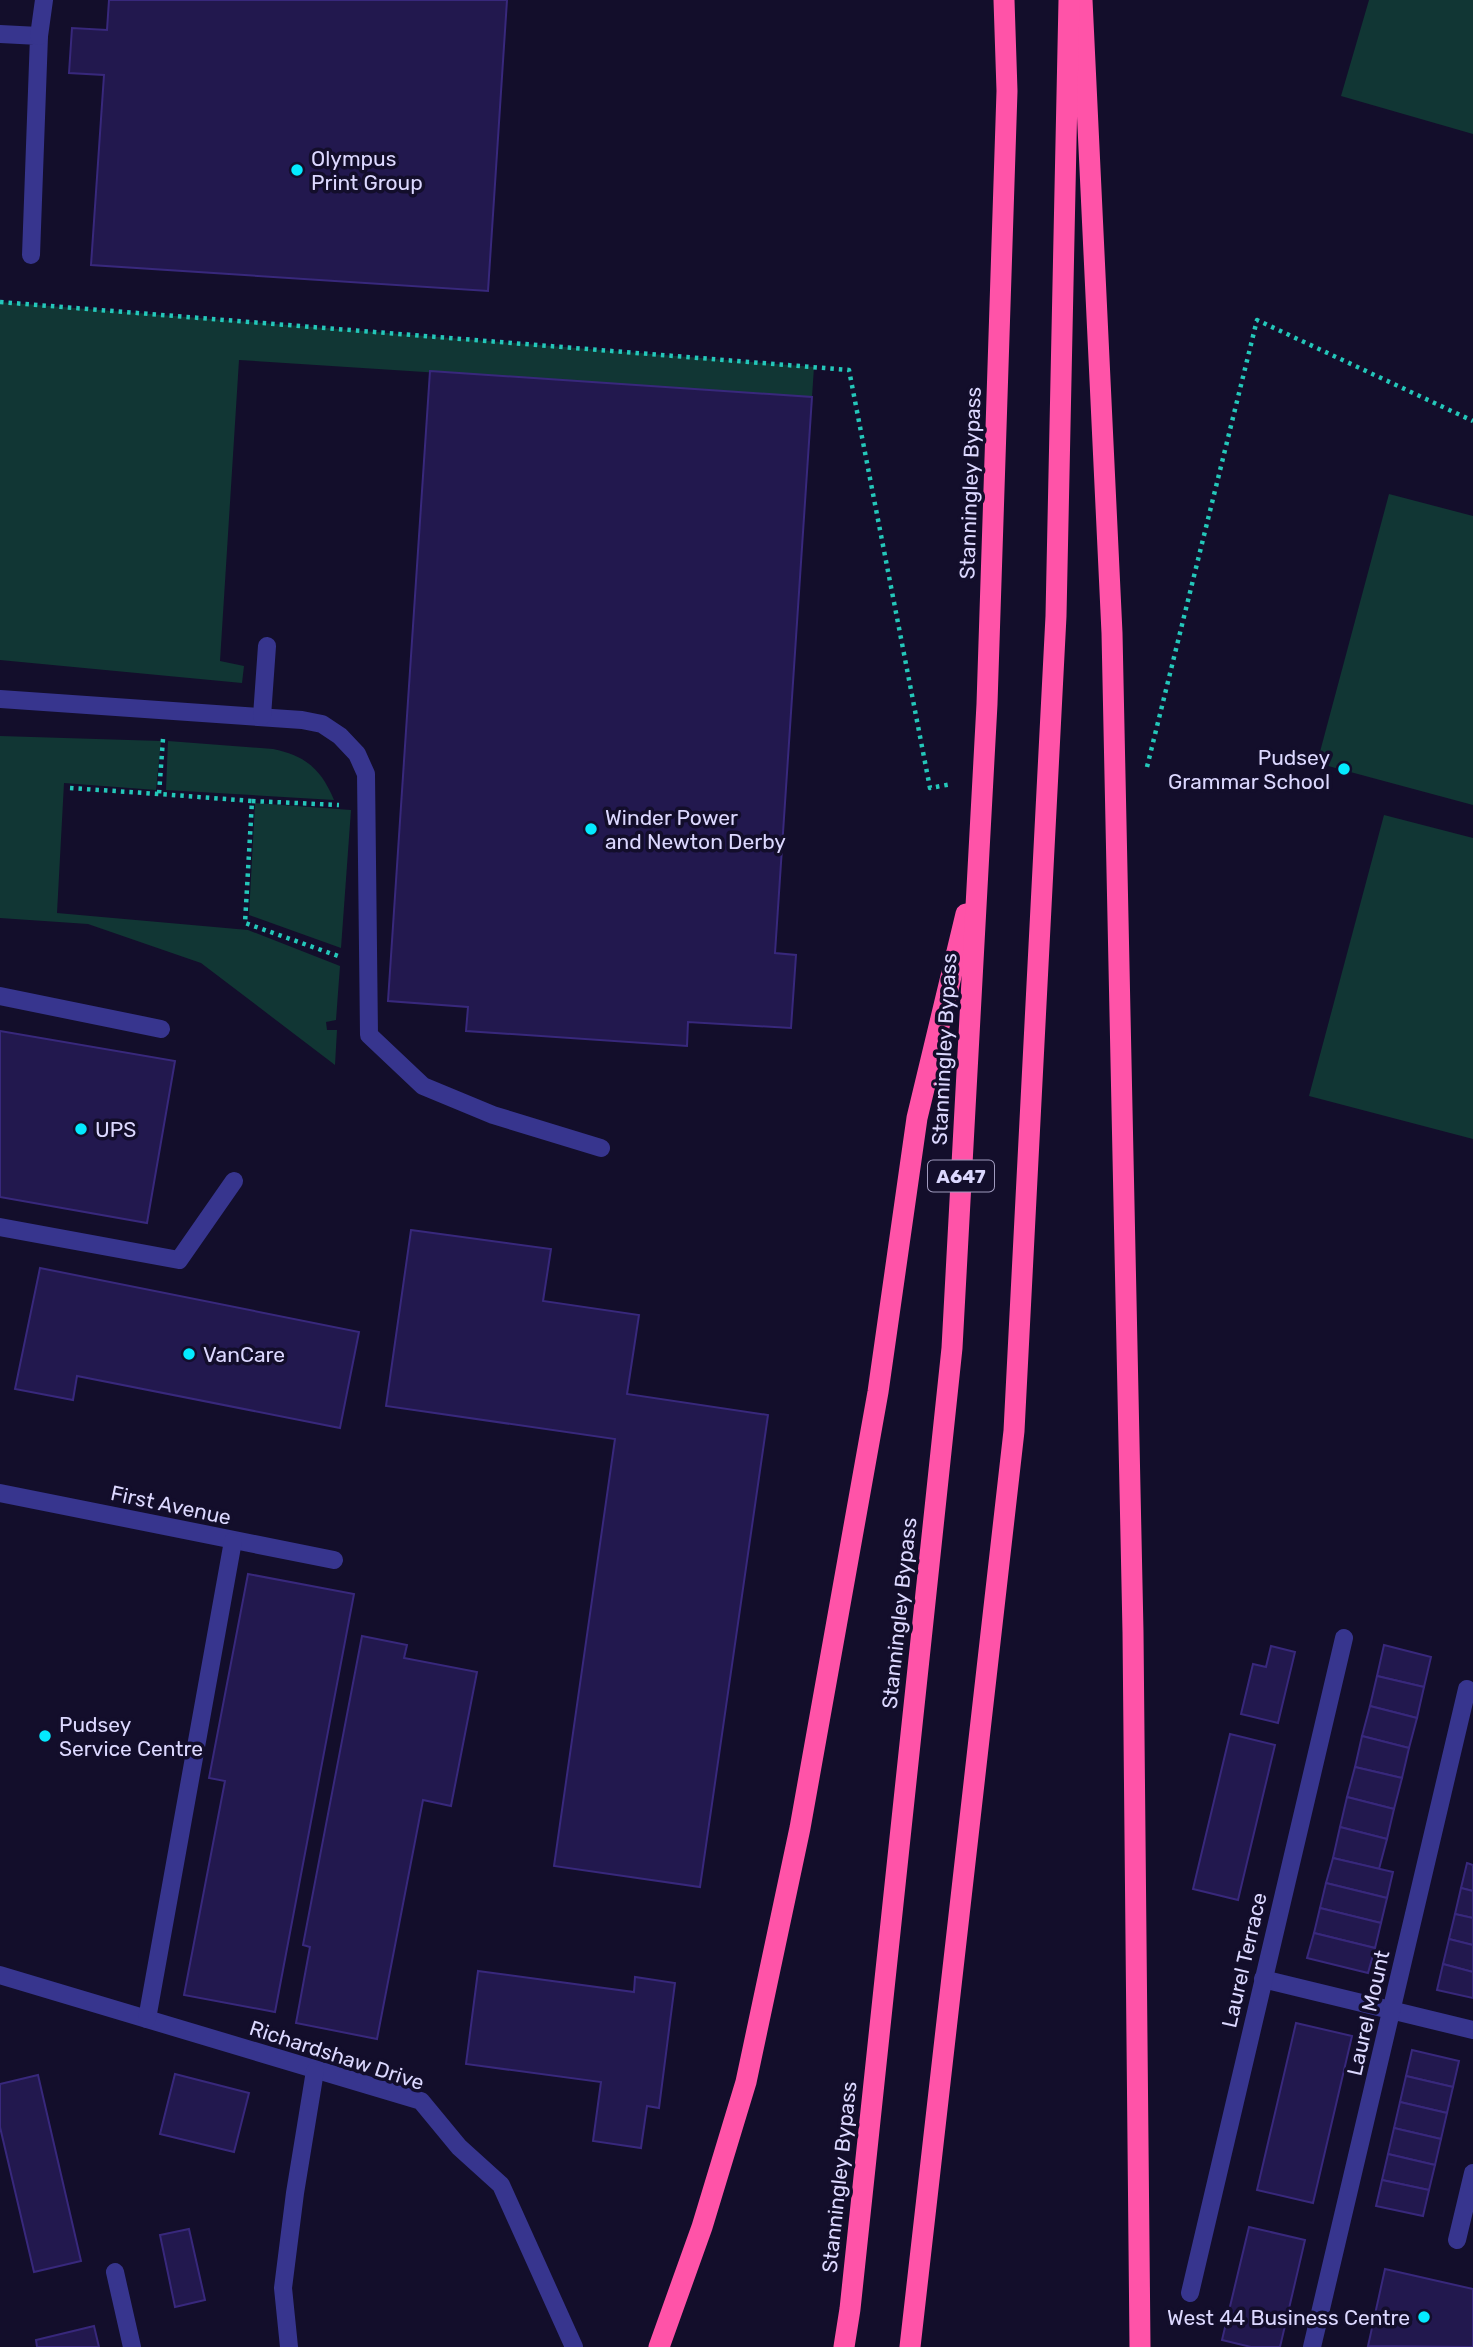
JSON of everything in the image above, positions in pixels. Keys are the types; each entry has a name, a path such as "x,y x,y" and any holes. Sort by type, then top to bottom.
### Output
{"highway":[{"name":"Stanningley Bypass","path":"844,2347 952,1348 983,777 1007,91 1004,0"},
{"path":"910,2347 1014,1431 1056,616 1069,0"},
{"path":"1083,0 1112,633 1133,1632 1140,2347"},
{"path":"659,2347 702,2227 747,2082 800,1828 868,1446 917,1118 979,859"}],"street":[{"path":"31,255 39,36 44,0"},
{"path":"0,34 39,36"},
{"path":"262,716 267,646"},
{"path":"0,699 262,716 322,724 340,736 357,754 366,774 369,1035 423,1086 493,1115 601,1147"},
{"path":"0,996 161,1029"},
{"path":"0,1227 178,1260 234,1181"},
{"name":"First Avenue","path":"0,1493 334,1560"},
{"path":"147,2019 233,1541"},
{"name":"Laurel Terrace","path":"1190,2293 1344,1638"},
{"name":"Laurel Mount","path":"1312,2347 1467,1689"},
{"name":"Richardshaw Drive","path":"0,1975 421,2101 459,2147 501,2185 574,2347"},
{"path":"1263,1979 1473,2030"},
{"path":"289,2347 283,2288 295,2193 316,2071"},
{"path":"1457,2239 1473,2173"},
{"path":"115,2272 132,2347"}],"path":[{"path":"0,302 849,370 930,788 983,777"},
{"path":"1115,783 1147,770 1257,320 1473,421"},
{"path":"159,794 166,709"},
{"path":"70,788 366,806"},
{"path":"253,801 245,923 368,967"}],"green space":[{"path":"1369,0 1473,0 1473,134 1341,96"},
{"path":"0,302 814,367 812,397 239,360 220,661 244,666 242,683 0,660"},
{"path":"1389,494 1473,516 1473,805 1317,763"},
{"path":"0,736 161,741 156,790 64,783 57,913 248,930 340,966 336,1020 326,1022 327,1030 337,1030 335,1065 201,963 88,924 0,918"},
{"path":"168,741 285,752 303,760 318,772 334,800 166,790"},
{"path":"255,803 351,810 341,948 249,915"},
{"path":"1384,815 1473,838 1473,1139 1309,1096"}],"building":[{"name":"Olympus Print Group","path":"109,0 507,0 488,291 91,265 104,75 69,73 72,28 107,30"},
{"name":"Winder Power and Newton Derby","path":"430,371 812,397 775,953 796,955 791,1028 688,1022 687,1046 466,1031 468,1007 388,1001"},
{"name":"UPS","path":"0,1031 175,1061 147,1223 0,1197"},
{"path":"411,1230 551,1249 543,1301 639,1315 627,1394 768,1415 700,1887 554,1866 615,1439 386,1406"},
{"name":"VanCare","path":"40,1268 359,1332 340,1428 77,1376 73,1400 15,1389"},
{"path":"248,1574 354,1594 275,2012 184,1995 225,1781 209,1778"},
{"path":"362,1636 407,1645 404,1658 477,1672 451,1806 423,1800 377,2039 296,2023 310,1947 303,1945"},
{"path":"1384,1645 1431,1657 1424,1687 1377,1676"},
{"path":"1271,1646 1295,1652 1278,1723 1241,1714 1253,1664 1266,1667"},
{"path":"1377,1676 1424,1687 1417,1718 1370,1706"},
{"path":"1370,1706 1417,1718 1409,1748 1362,1736"},
{"path":"1230,1734 1275,1745 1238,1900 1193,1889"},
{"path":"1362,1736 1409,1748 1402,1778 1355,1767"},
{"path":"1355,1767 1402,1778 1394,1809 1347,1797"},
{"path":"1347,1797 1394,1809 1387,1839 1340,1827"},
{"path":"1340,1827 1387,1839 1379,1869 1333,1858"},
{"path":"1333,1858 1393,1872 1387,1898 1326,1883"},
{"path":"1467,1863 1473,1865 1473,1891 1461,1888"},
{"path":"1326,1883 1387,1898 1381,1923 1320,1908"},
{"path":"1461,1888 1473,1891 1473,1918 1455,1914"},
{"path":"1320,1908 1381,1923 1375,1948 1314,1933"},
{"path":"1455,1914 1473,1918 1473,1945 1449,1939"},
{"path":"1314,1933 1375,1948 1368,1973 1307,1958"},
{"path":"1449,1939 1473,1945 1473,1972 1443,1964"},
{"path":"1443,1964 1473,1972 1473,1998 1437,1990"},
{"path":"478,1971 634,1992 635,1977 675,1983 659,2108 647,2106 641,2148 593,2141 601,2082 466,2064"},
{"path":"1296,2023 1352,2036 1313,2203 1257,2190"},
{"path":"1412,2050 1459,2061 1453,2087 1406,2076"},
{"path":"175,2074 249,2093 234,2152 160,2134"},
{"path":"38,2075 81,2261 34,2272 0,2127 0,2084"},
{"path":"1406,2076 1453,2087 1447,2113 1400,2102"},
{"path":"1400,2102 1447,2113 1441,2139 1394,2128"},
{"path":"1394,2128 1441,2139 1435,2165 1388,2154"},
{"path":"1388,2154 1435,2165 1429,2190 1382,2180"},
{"path":"1382,2180 1429,2190 1423,2216 1376,2206"},
{"path":"1249,2227 1305,2240 1280,2347 1251,2347 1222,2340"},
{"path":"189,2229 205,2300 175,2307 160,2235"},
{"name":"West 44 Business Centre","path":"1385,2269 1473,2289 1473,2347 1368,2346"},
{"path":"94,2326 99,2347 37,2347 36,2340"}],"place":[{"name":"Olympus Print Group","path":"297,170"},
{"name":"Pudsey Grammar School","path":"1344,769"},
{"name":"Winder Power and Newton Derby","path":"591,829"},
{"name":"UPS","path":"81,1129"},
{"name":"VanCare","path":"189,1354"},
{"name":"Pudsey Service Centre","path":"45,1736"},
{"name":"West 44 Business Centre","path":"1424,2317"}]}
